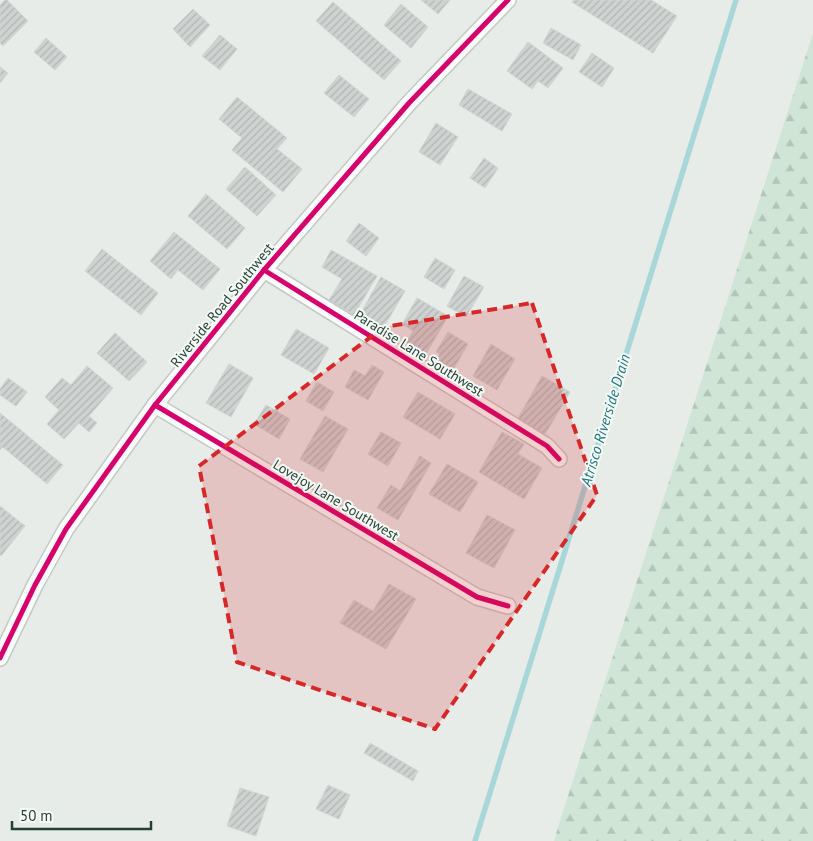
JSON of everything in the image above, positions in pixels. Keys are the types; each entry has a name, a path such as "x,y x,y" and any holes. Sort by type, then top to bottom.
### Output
{"street":[{"name":"Riverside Road Southwest","path":"0,658 35,585 66,529 155,405 264,270 409,102 508,0"},
{"name":"Paradise Lane Southwest","path":"264,270 547,446 560,459"},
{"name":"Lovejoy Lane Southwest","path":"155,405 477,597 508,606"}],"highlighted area":[{"path":"532,303 597,495 435,729 237,662 199,466 384,327"}],"green space":[{"path":"813,33 813,841 554,841 559,824"}],"building":[{"path":"5,0 28,21 3,46 0,43 0,5"},
{"path":"421,0 450,0 438,14"},
{"path":"574,0 651,0 677,16 653,53 572,2"},
{"path":"333,2 401,61 384,80 316,21"},
{"path":"401,4 428,27 411,48 384,25"},
{"path":"193,9 210,25 190,47 173,29"},
{"path":"551,28 581,45 573,60 543,43"},
{"path":"220,35 237,49 220,70 202,56"},
{"path":"46,38 67,57 55,70 34,52"},
{"path":"528,42 563,68 548,88 538,81 532,89 507,71"},
{"path":"592,53 614,68 602,87 579,72"},
{"path":"0,67 8,73 0,83"},
{"path":"339,75 369,99 354,117 324,93"},
{"path":"468,89 512,114 502,131 459,105"},
{"path":"237,97 287,138 277,149 302,169 283,192 232,150 242,138 219,119"},
{"path":"436,123 458,137 440,165 419,152"},
{"path":"484,158 498,168 485,188 470,178"},
{"path":"245,167 276,195 257,216 226,189"},
{"path":"206,194 245,228 227,249 188,216"},
{"path":"359,223 379,238 366,256 346,241"},
{"path":"174,232 220,269 203,290 178,270 171,279 150,261"},
{"path":"102,249 158,293 141,315 85,271"},
{"path":"331,250 377,276 354,315 329,300 342,279 322,267"},
{"path":"435,258 455,270 444,289 424,277"},
{"path":"464,276 484,287 466,317 447,306"},
{"path":"381,277 405,291 381,332 358,318"},
{"path":"417,298 448,316 426,354 406,343 413,331 402,324"},
{"path":"296,329 329,348 314,374 281,355"},
{"path":"448,332 468,344 453,370 436,360 440,354 436,352"},
{"path":"115,333 147,362 129,381 97,353"},
{"path":"491,344 515,359 497,390 473,376"},
{"path":"229,364 253,378 231,417 206,403"},
{"path":"372,365 384,372 368,400 345,387 354,370 365,376"},
{"path":"87,366 113,388 89,416 97,423 89,432 79,423 64,439 47,424 59,410 45,397 62,378 71,385"},
{"path":"542,376 570,392 544,436 517,420"},
{"path":"8,378 27,392 16,406 0,395 0,389"},
{"path":"317,382 334,392 323,411 306,401"},
{"path":"418,392 455,414 440,439 403,417"},
{"path":"266,405 290,419 279,439 254,424"},
{"path":"0,413 63,465 47,484 3,447 0,450"},
{"path":"325,416 348,429 323,472 300,459"},
{"path":"381,432 401,443 388,466 368,454"},
{"path":"502,432 524,444 518,454 542,468 524,499 479,472"},
{"path":"420,456 431,463 398,520 377,508 391,485 400,491"},
{"path":"447,464 478,482 460,512 429,494"},
{"path":"0,506 25,526 1,556 0,555"},
{"path":"487,515 515,530 494,568 466,553"},
{"path":"389,584 416,599 386,649 340,623 354,600 373,611"},
{"path":"370,743 418,771 413,781 364,753"},
{"path":"328,785 350,795 339,819 316,809"},
{"path":"240,788 269,797 256,836 227,826"}],"waterway":[{"name":"Atrisco Riverside Drain","path":"475,841 736,0"}],"cycle path":[{"path":"0,658 35,585 66,529 155,405 264,270 409,103 508,0"},
{"path":"264,270 547,446 559,459"},
{"path":"155,405 477,597 508,606"}]}
